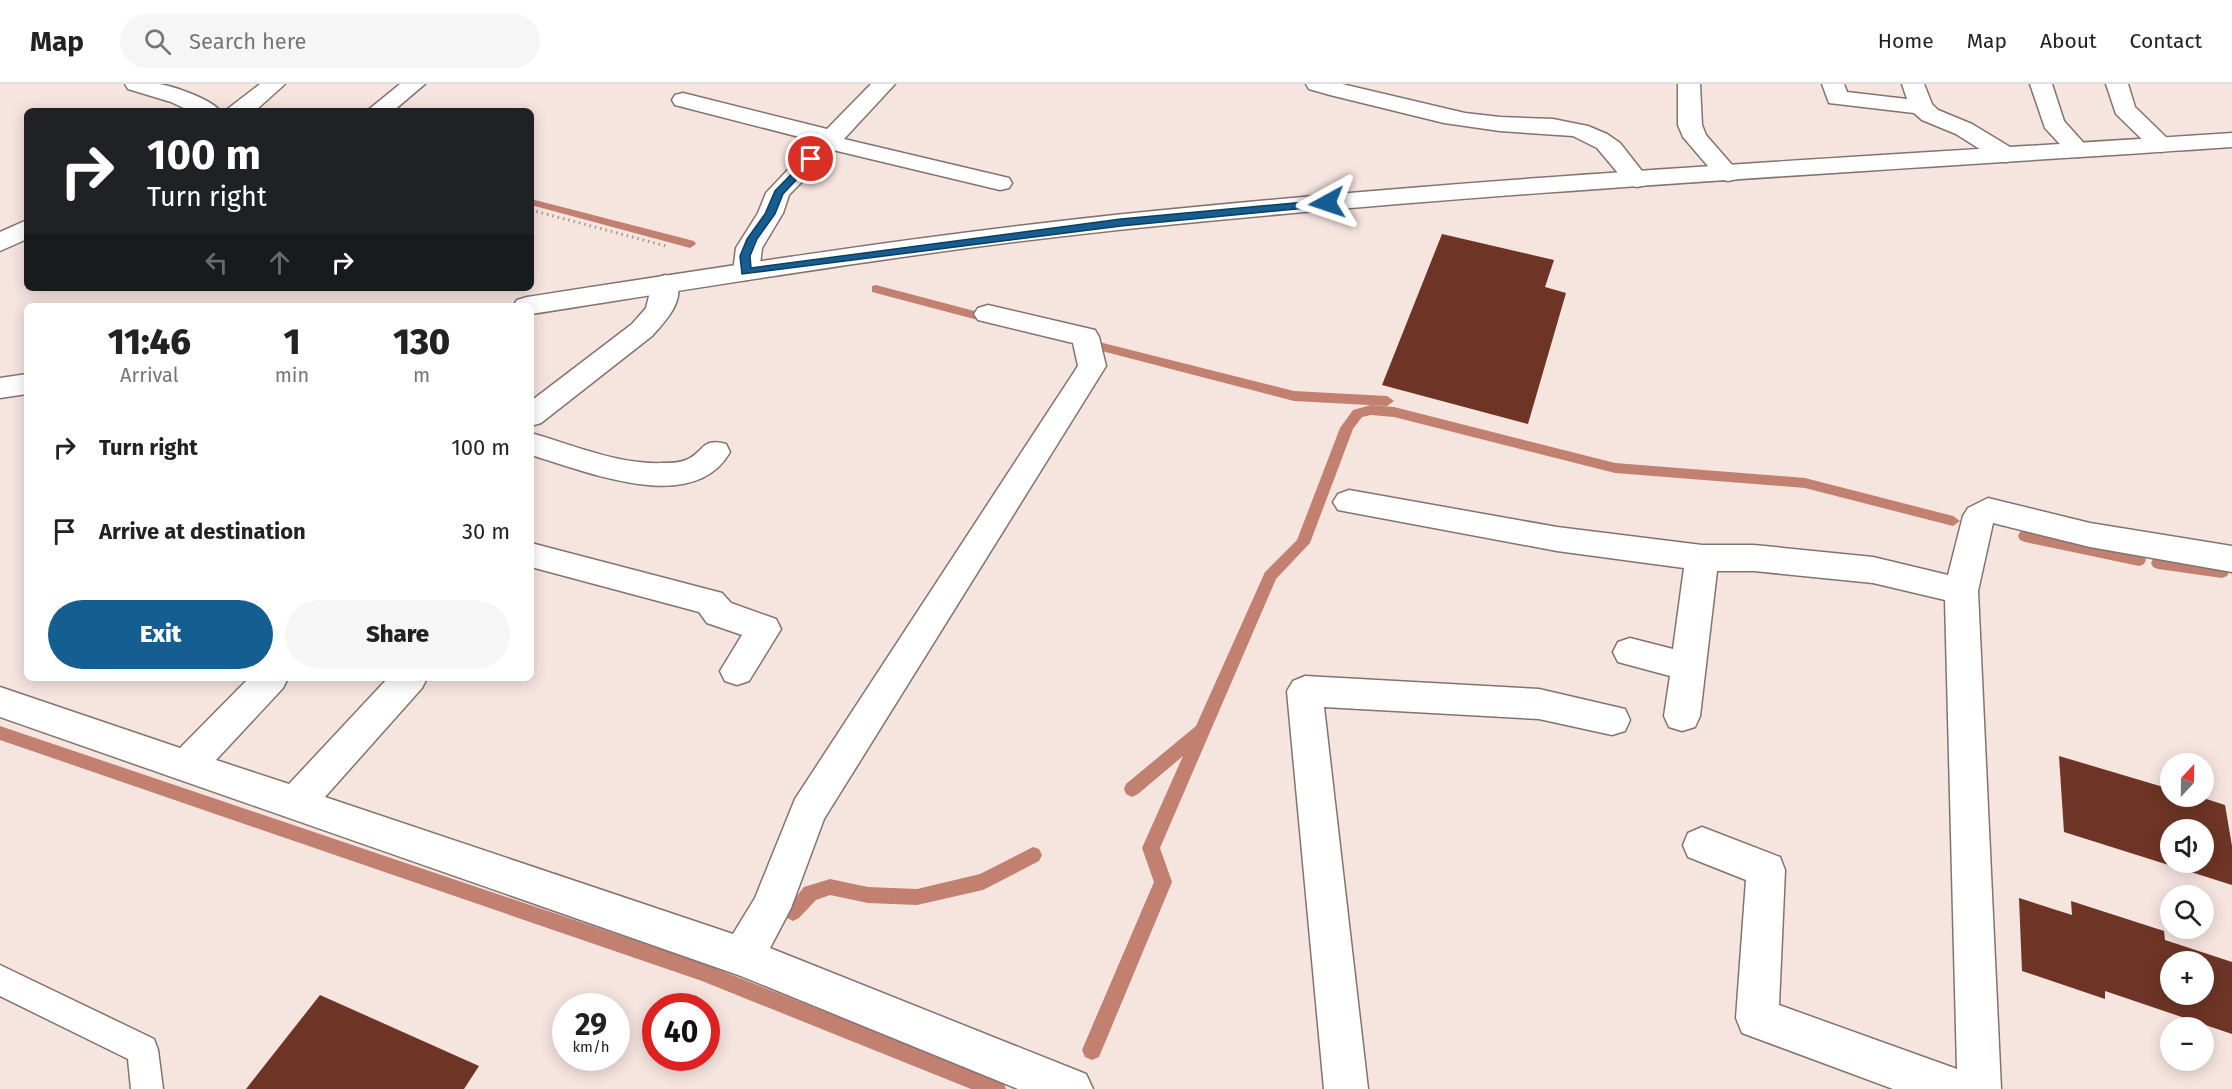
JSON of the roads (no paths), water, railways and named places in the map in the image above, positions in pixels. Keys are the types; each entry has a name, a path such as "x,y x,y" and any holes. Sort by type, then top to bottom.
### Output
{"street":[{"path":"244,108 274,84"},
{"path":"378,84 410,87"},
{"path":"746,272 745,256 752,239 770,214 778,193 884,84"},
{"path":"1317,84 1442,116 1491,124 1562,128 1593,135 1619,157 1637,180"},
{"path":"1689,84 1690,124 1695,137 1728,174"},
{"path":"1833,84 1837,98 1922,107"},
{"path":"1913,84 1922,107 1929,115 1964,129 2006,154"},
{"path":"2041,84 2053,123 2078,150"},
{"path":"2117,84 2124,110 2161,145"},
{"path":"141,85 178,97 202,108"},
{"path":"383,108 410,87"},
{"path":"683,100 1000,183"},
{"path":"534,305 746,272 1121,222 1464,191 2232,140"},
{"path":"0,243 24,230"},
{"path":"534,414 642,330 657,315 665,300 665,284"},
{"path":"742,957 771,908 808,811 1092,366 1085,337 988,314"},
{"path":"0,388 24,384"},
{"path":"534,445 653,475 678,474 700,467 715,452"},
{"path":"1349,502 1557,539 1702,558 1754,558 1874,570 1961,591"},
{"path":"1979,1089 1961,591 1979,516 1988,510 2090,536 2232,559"},
{"path":"534,556 710,602 719,613 764,629 737,670"},
{"path":"1682,716 1702,558"},
{"path":"1630,652 1688,667"},
{"path":"186,766 268,681"},
{"path":"295,804 407,681"},
{"path":"1346,1089 1305,691 1539,704 1612,720"},
{"path":"0,702 742,957 1071,1089"},
{"path":"1702,845 1766,870 1757,1018 1952,1089"}],"lane":[{"path":"0,980 143,1050 147,1089"}],"waterway":[{"path":"534,203 690,244"},
{"path":"876,289 993,320"},
{"path":"1099,346 1294,396 1387,401"},
{"path":"1092,1050 1163,882 1151,848 1270,576 1303,543 1347,428 1358,413 1371,410 1394,412 1615,468 1805,483 1953,521"},
{"path":"2025,536 2139,560"},
{"path":"2158,563 2222,572"},
{"path":"1132,789 1199,732"},
{"path":"0,733 702,972 996,1089"},
{"path":"793,912 810,893 830,887 868,895 917,897 983,882 1033,855"}]}
